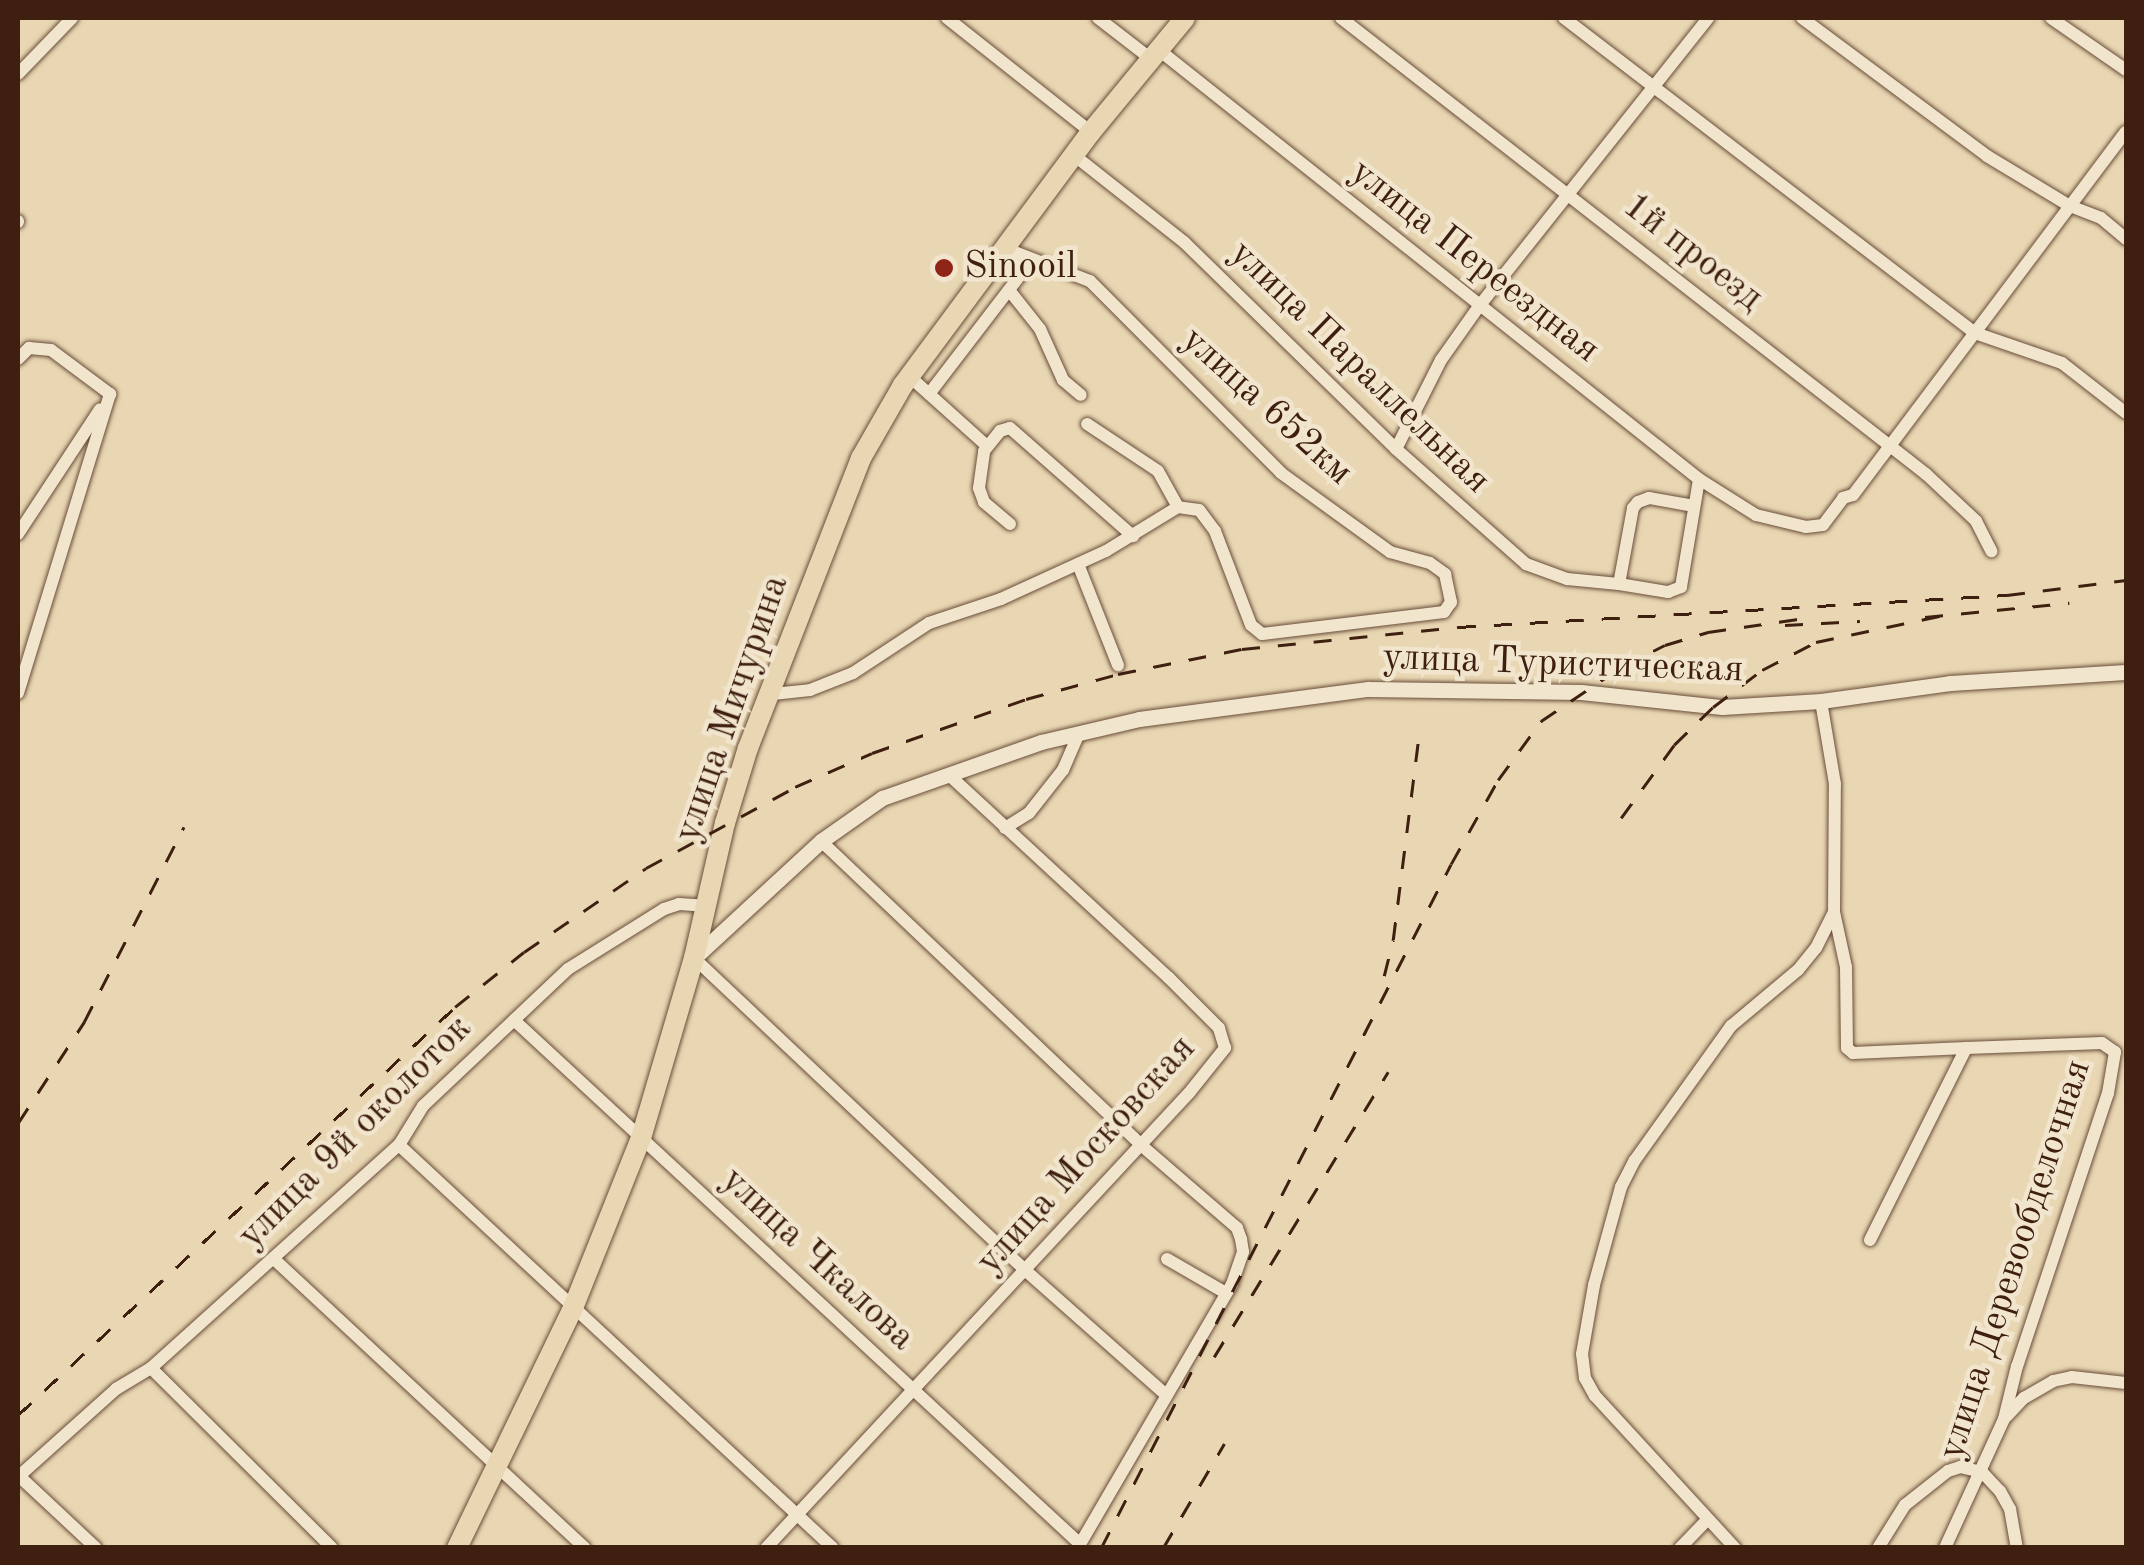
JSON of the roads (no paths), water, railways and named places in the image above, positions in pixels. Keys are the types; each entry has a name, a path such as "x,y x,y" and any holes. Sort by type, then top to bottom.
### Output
{"main road":[{"name":"улица Мичурина","path":"457,1548 573,1308 641,1138 694,958 725,823 748,748 773,694 856,468 910,376 1091,132 1185,18"}],"street":[{"path":"18,74 72,18"},
{"path":"947,18 1091,132"},
{"name":"улица Переездная","path":"1098,18 1155,55 1699,479 1756,515 1806,527 1823,524 1890,446"},
{"name":"1й проезд","path":"1341,18 1890,446 1976,521 1991,550"},
{"path":"1564,18 1792,188 1975,333 2062,363 2126,413"},
{"path":"1396,449 1441,360 1480,305 1708,18"},
{"path":"1802,18 1970,144 2070,206 2101,218 2126,239"},
{"path":"2051,18 2126,70"},
{"path":"1890,446 2126,132"},
{"name":"улица Параллельная","path":"1076,156 1184,243 1396,449 1526,564 1567,579 1668,592 1681,587 1694,506"},
{"name":"улица 652км","path":"1007,248 1090,281 1282,472 1390,552 1430,563 1445,574 1451,602 1444,612 1262,634 1251,625 1215,531 1199,510 1178,507 1158,471 1087,424"},
{"path":"929,394 1032,260"},
{"path":"1010,290 1040,328 1063,380 1080,395"},
{"path":"18,359 30,348 51,350 110,394"},
{"path":"910,376 987,446"},
{"path":"18,534 110,394"},
{"path":"18,693 110,394"},
{"path":"1010,524 984,502 980,488 987,446 1000,430 1017,431 1133,536"},
{"path":"1619,584 1633,508 1649,498 1694,506 1699,479"},
{"path":"773,694 810,690 853,672 929,623 1001,599 1078,564 1178,507"},
{"path":"1078,564 1118,665"},
{"name":"улица Туристическая","path":"694,958 821,841 882,798 1079,733 1215,706 1368,690 1581,692 1722,708 1950,683 2126,672"},
{"path":"1821,700 1834,784 1834,912 1846,966 1847,1048 1854,1053 1966,1048 1870,1240"},
{"path":"1005,828 1029,813 1053,783 1069,761 1079,733"},
{"name":"улица Московская","path":"766,1548 1223,1055 1224,1040 1219,1028 948,775"},
{"path":"821,841 1141,1144 1236,1228 1243,1252 1226,1293 1079,1546"},
{"name":"улица 9й околоток","path":"18,1476 116,1389 151,1368 399,1145 423,1106 568,969 664,909 680,904 708,906"},
{"path":"1735,1548 1595,1396 1585,1378 1582,1354 1594,1285 1622,1187 1635,1160 1731,1026 1798,970 1816,948 1834,912"},
{"path":"694,958 1025,1270 1165,1394"},
{"name":"улица Чкалова","path":"514,1020 1079,1546"},
{"name":"улица Деревообделочная","path":"1946,1548 2004,1419 2016,1366 2108,1093 2115,1052 2102,1044 1966,1048"},
{"path":"399,1145 833,1548"},
{"path":"1168,1259 1226,1293"},
{"path":"274,1260 586,1548"},
{"path":"151,1368 332,1548"},
{"path":"2004,1419 2024,1398 2053,1381 2072,1376 2126,1383"},
{"path":"1878,1548 1905,1505 1948,1470 1960,1467 1982,1472 2010,1509 2017,1548"},
{"path":"18,1476 96,1548"},
{"path":"1680,1548 1707,1520"}],"railway":[{"path":"18,1415 455,1007 524,952 646,868 795,787 872,753 1026,699 1118,674 1242,649 1458,627 2007,595 2126,580"},
{"path":"1925,617 2069,603"},
{"path":"1621,818 1674,745 1713,707 1762,670 1816,642 1939,616"},
{"path":"1101,1548 1451,864 1498,780 1541,721 1621,667 1665,645 1708,632 1798,619"},
{"path":"1785,625 1860,621"},
{"path":"1384,976 1393,940 1419,734"},
{"path":"18,1123 84,1022 184,827"},
{"path":"1214,1357 1388,1072"},
{"path":"1163,1548 1224,1444"}],"place":[{"name":"Sinooil","path":"944,268"}]}
